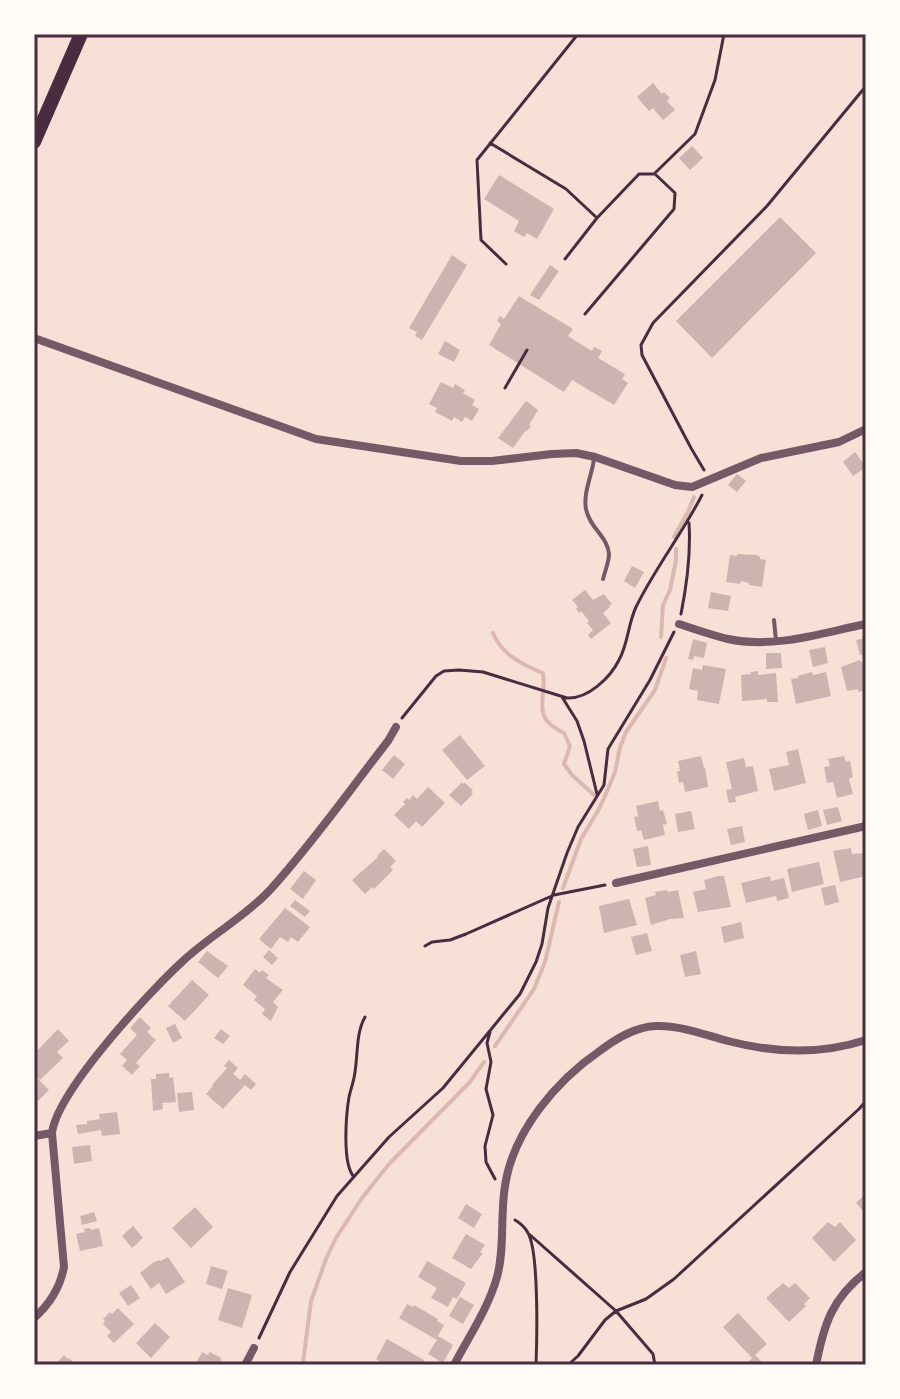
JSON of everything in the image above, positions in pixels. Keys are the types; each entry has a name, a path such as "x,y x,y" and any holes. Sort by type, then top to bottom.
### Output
{"main road":[{"path":"34,142 81,34"}],"street":[{"path":"34,338 316,439 461,461 576,453 675,485 692,487 761,458 839,442 866,429"},
{"path":"679,624 729,639 776,641 866,624"},
{"path":"34,1318 60,1285 64,1267 52,1133 59,1111 126,1021 185,959 268,893 396,727"},
{"path":"616,883 866,826"},
{"path":"454,1365 487,1305 498,1275 505,1186 515,1153 542,1105 585,1061 633,1031 656,1026 683,1029 746,1046 779,1051 817,1051 866,1040"},
{"path":"34,1136 52,1133"},
{"path":"816,1365 829,1315 839,1297 866,1272"},
{"path":"245,1365 254,1348"}],"lane":[{"path":"595,457 586,508 592,525 608,550 603,579"},
{"path":"774,620 776,641"}],"path":[{"path":"506,264 481,240 477,160 578,34"},
{"path":"655,174 695,134 715,80 724,34"},
{"path":"396,727 436,676 444,671 483,672 562,697 575,698 594,689 619,661 636,607 689,520 708,482 706,472 642,355 641,345 653,323 767,206 866,86"},
{"path":"490,143 566,189 597,218"},
{"path":"565,259 597,218 639,174 655,174 675,193 674,209 585,314"},
{"path":"505,388 527,350"},
{"path":"254,1348 290,1272 337,1196 389,1137 443,1088 520,994 542,944 548,908 567,853 578,827 604,785 608,749 650,680 679,624 687,584 691,541 689,520"},
{"path":"562,697 577,721 598,796"},
{"path":"425,946 466,934 554,895 616,883"},
{"path":"354,1177 350,1173 347,1154 348,1108 360,1026 365,1017"},
{"path":"490,1031 487,1043 491,1062 486,1089 493,1115 485,1146 486,1162 497,1181 505,1186"},
{"path":"568,1365 605,1320 616,1311 646,1299 674,1279 866,1101"},
{"path":"504,1217 519,1222 616,1311 645,1341 655,1365"},
{"path":"529,1234 535,1255 536,1365"}],"building":[{"path":"653,83 670,98 667,101 675,110 663,120 653,108 649,111 637,97"},
{"path":"692,146 703,158 690,170 679,158"},
{"path":"499,175 554,209 537,239 514,231 519,221 484,199"},
{"path":"780,217 816,253 712,358 676,321"},
{"path":"452,255 467,265 422,340 415,336 417,332 409,328"},
{"path":"550,265 559,271 539,300 530,295"},
{"path":"519,296 573,329 568,336 592,351 594,347 602,351 598,358 625,374 622,379 628,383 614,405 572,380 564,392 489,345 501,324 497,321 500,316 504,319"},
{"path":"445,341 460,350 454,362 438,354"},
{"path":"441,382 453,388 455,384 475,400 472,405 479,409 472,421 465,417 462,422 454,417 452,421 435,412 437,408 429,404"},
{"path":"526,401 538,410 531,426 513,448 498,438"},
{"path":"855,452 866,467 853,476 843,462"},
{"path":"737,474 746,481 737,492 728,485"},
{"path":"730,555 757,555 766,560 762,587 741,581 740,584 726,582"},
{"path":"632,566 644,572 635,588 624,581"},
{"path":"585,590 593,600 604,594 612,604 603,613 611,623 591,639 588,635 593,630 587,623 589,621 581,611 579,613 572,600"},
{"path":"711,592 731,596 728,611 708,608"},
{"path":"866,638 866,654 860,655 856,640"},
{"path":"693,639 707,643 704,658 694,656 693,660 688,659"},
{"path":"825,647 828,663 813,667 809,650"},
{"path":"766,653 781,653 782,668 766,669"},
{"path":"866,661 866,690 847,691 841,667"},
{"path":"703,665 726,669 719,704 697,700 698,691 689,689 693,668 702,670"},
{"path":"758,671 758,675 776,673 778,702 767,702 767,699 742,701 741,675"},
{"path":"812,672 813,675 826,672 831,696 796,704 791,679"},
{"path":"460,735 485,766 467,780 442,750"},
{"path":"798,749 806,783 774,791 769,769 789,765 786,752"},
{"path":"394,755 405,764 393,779 382,770"},
{"path":"701,756 708,787 685,792 683,782 679,783 678,761"},
{"path":"844,756 846,762 850,761 853,777 849,779 853,794 837,798 833,782 827,783 824,767 830,766 828,759"},
{"path":"744,758 746,767 753,766 758,791 735,797 736,802 729,803 726,790 732,789 726,762"},
{"path":"462,782 473,790 473,794 461,806 449,795"},
{"path":"428,787 445,803 422,827 416,821 409,829 394,815 407,798 409,800 413,795 417,799"},
{"path":"658,801 667,824 663,825 665,835 644,840 641,830 637,831 634,817 638,816 636,806"},
{"path":"838,807 842,821 827,825 823,810"},
{"path":"818,810 822,826 808,830 804,814"},
{"path":"691,811 695,829 678,832 675,814"},
{"path":"742,826 745,842 731,845 727,829"},
{"path":"648,846 651,865 637,867 633,849"},
{"path":"851,848 852,854 866,853 866,876 840,882 833,851"},
{"path":"384,849 396,861 390,867 393,870 365,894 352,880"},
{"path":"819,862 824,884 792,892 787,869"},
{"path":"304,871 316,880 303,899 290,889"},
{"path":"724,876 731,907 698,912 693,892 706,889 704,880"},
{"path":"770,876 771,881 784,878 789,898 777,901 776,896 746,903 741,883"},
{"path":"835,885 839,902 825,906 821,888"},
{"path":"667,890 678,890 684,918 651,925 645,898"},
{"path":"629,899 637,925 604,933 599,906"},
{"path":"295,900 310,911 305,917 290,906"},
{"path":"285,908 310,927 298,942 291,937 288,942 280,937 271,949 259,939"},
{"path":"741,922 744,938 724,943 721,927"},
{"path":"647,933 652,951 636,955 631,937"},
{"path":"269,950 278,958 272,965 263,957"},
{"path":"207,951 228,966 218,978 198,962"},
{"path":"696,951 701,974 685,977 680,955"},
{"path":"255,969 269,975 266,978 283,990 273,1002 278,1007 271,1021 262,1014 265,1009 254,1000 257,996 243,985"},
{"path":"192,980 209,995 185,1021 168,1006"},
{"path":"140,1017 151,1028 147,1032 156,1040 136,1063 140,1066 132,1075 122,1066 127,1060 120,1054 137,1035 130,1028"},
{"path":"175,1024 182,1038 173,1043 166,1028"},
{"path":"58,1029 69,1041 57,1052 63,1058 40,1080 34,1074 34,1054"},
{"path":"221,1029 230,1036 223,1044 214,1038"},
{"path":"229,1060 238,1068 233,1074 240,1080 245,1074 256,1084 251,1090 245,1085 223,1109 206,1094 227,1068 224,1066"},
{"path":"169,1073 169,1078 173,1077 176,1102 162,1103 163,1109 153,1111 151,1079 156,1079 156,1074"},
{"path":"38,1079 49,1090 38,1101 34,1096 34,1083"},
{"path":"192,1092 194,1110 179,1112 177,1093"},
{"path":"117,1112 120,1134 102,1136 101,1130 78,1134 76,1125 100,1119 99,1114"},
{"path":"90,1145 92,1161 74,1164 72,1147"},
{"path":"866,1193 866,1214 856,1203"},
{"path":"466,1204 482,1214 474,1228 458,1218"},
{"path":"195,1207 213,1227 191,1248 172,1228"},
{"path":"94,1212 97,1221 82,1225 80,1216"},
{"path":"828,1222 835,1227 840,1222 856,1240 834,1262 812,1238"},
{"path":"133,1226 143,1238 132,1248 122,1236"},
{"path":"99,1228 103,1246 80,1251 76,1234"},
{"path":"466,1234 485,1245 471,1269 452,1258"},
{"path":"168,1257 185,1282 166,1294 159,1283 151,1289 140,1273 154,1262"},
{"path":"427,1261 466,1283 448,1307 431,1298 437,1288 418,1277"},
{"path":"211,1266 228,1271 222,1289 206,1284"},
{"path":"783,1283 789,1288 795,1283 810,1298 789,1322 767,1299"},
{"path":"131,1285 140,1298 128,1306 119,1293"},
{"path":"228,1288 252,1295 242,1328 218,1320"},
{"path":"460,1297 474,1305 463,1324 449,1316"},
{"path":"407,1304 414,1305 444,1325 438,1336 453,1345 443,1363 428,1354 437,1340 399,1318"},
{"path":"118,1308 134,1324 114,1343 107,1336 111,1332 103,1324 103,1319"},
{"path":"738,1313 767,1344 755,1355 765,1365 745,1365 752,1358 723,1327"},
{"path":"155,1323 170,1337 151,1358 136,1343"},
{"path":"387,1339 424,1360 421,1365 382,1365 376,1359"},
{"path":"202,1352 208,1355 210,1352 221,1358 220,1365 195,1365"},
{"path":"64,1355 69,1358 76,1365 55,1365"}],"waterway":[{"path":"674,537 694,497"},
{"path":"661,637 663,605 670,590 676,549"},
{"path":"493,633 507,653 543,673 543,714 547,721 564,733 570,746 564,764 594,795"},
{"path":"563,888 581,839 599,809 615,772 626,732 655,690 666,658"},
{"path":"495,1046 534,989 545,962 559,902"},
{"path":"300,1365 303,1363 311,1301 336,1238 390,1163 469,1083 484,1062"}]}
